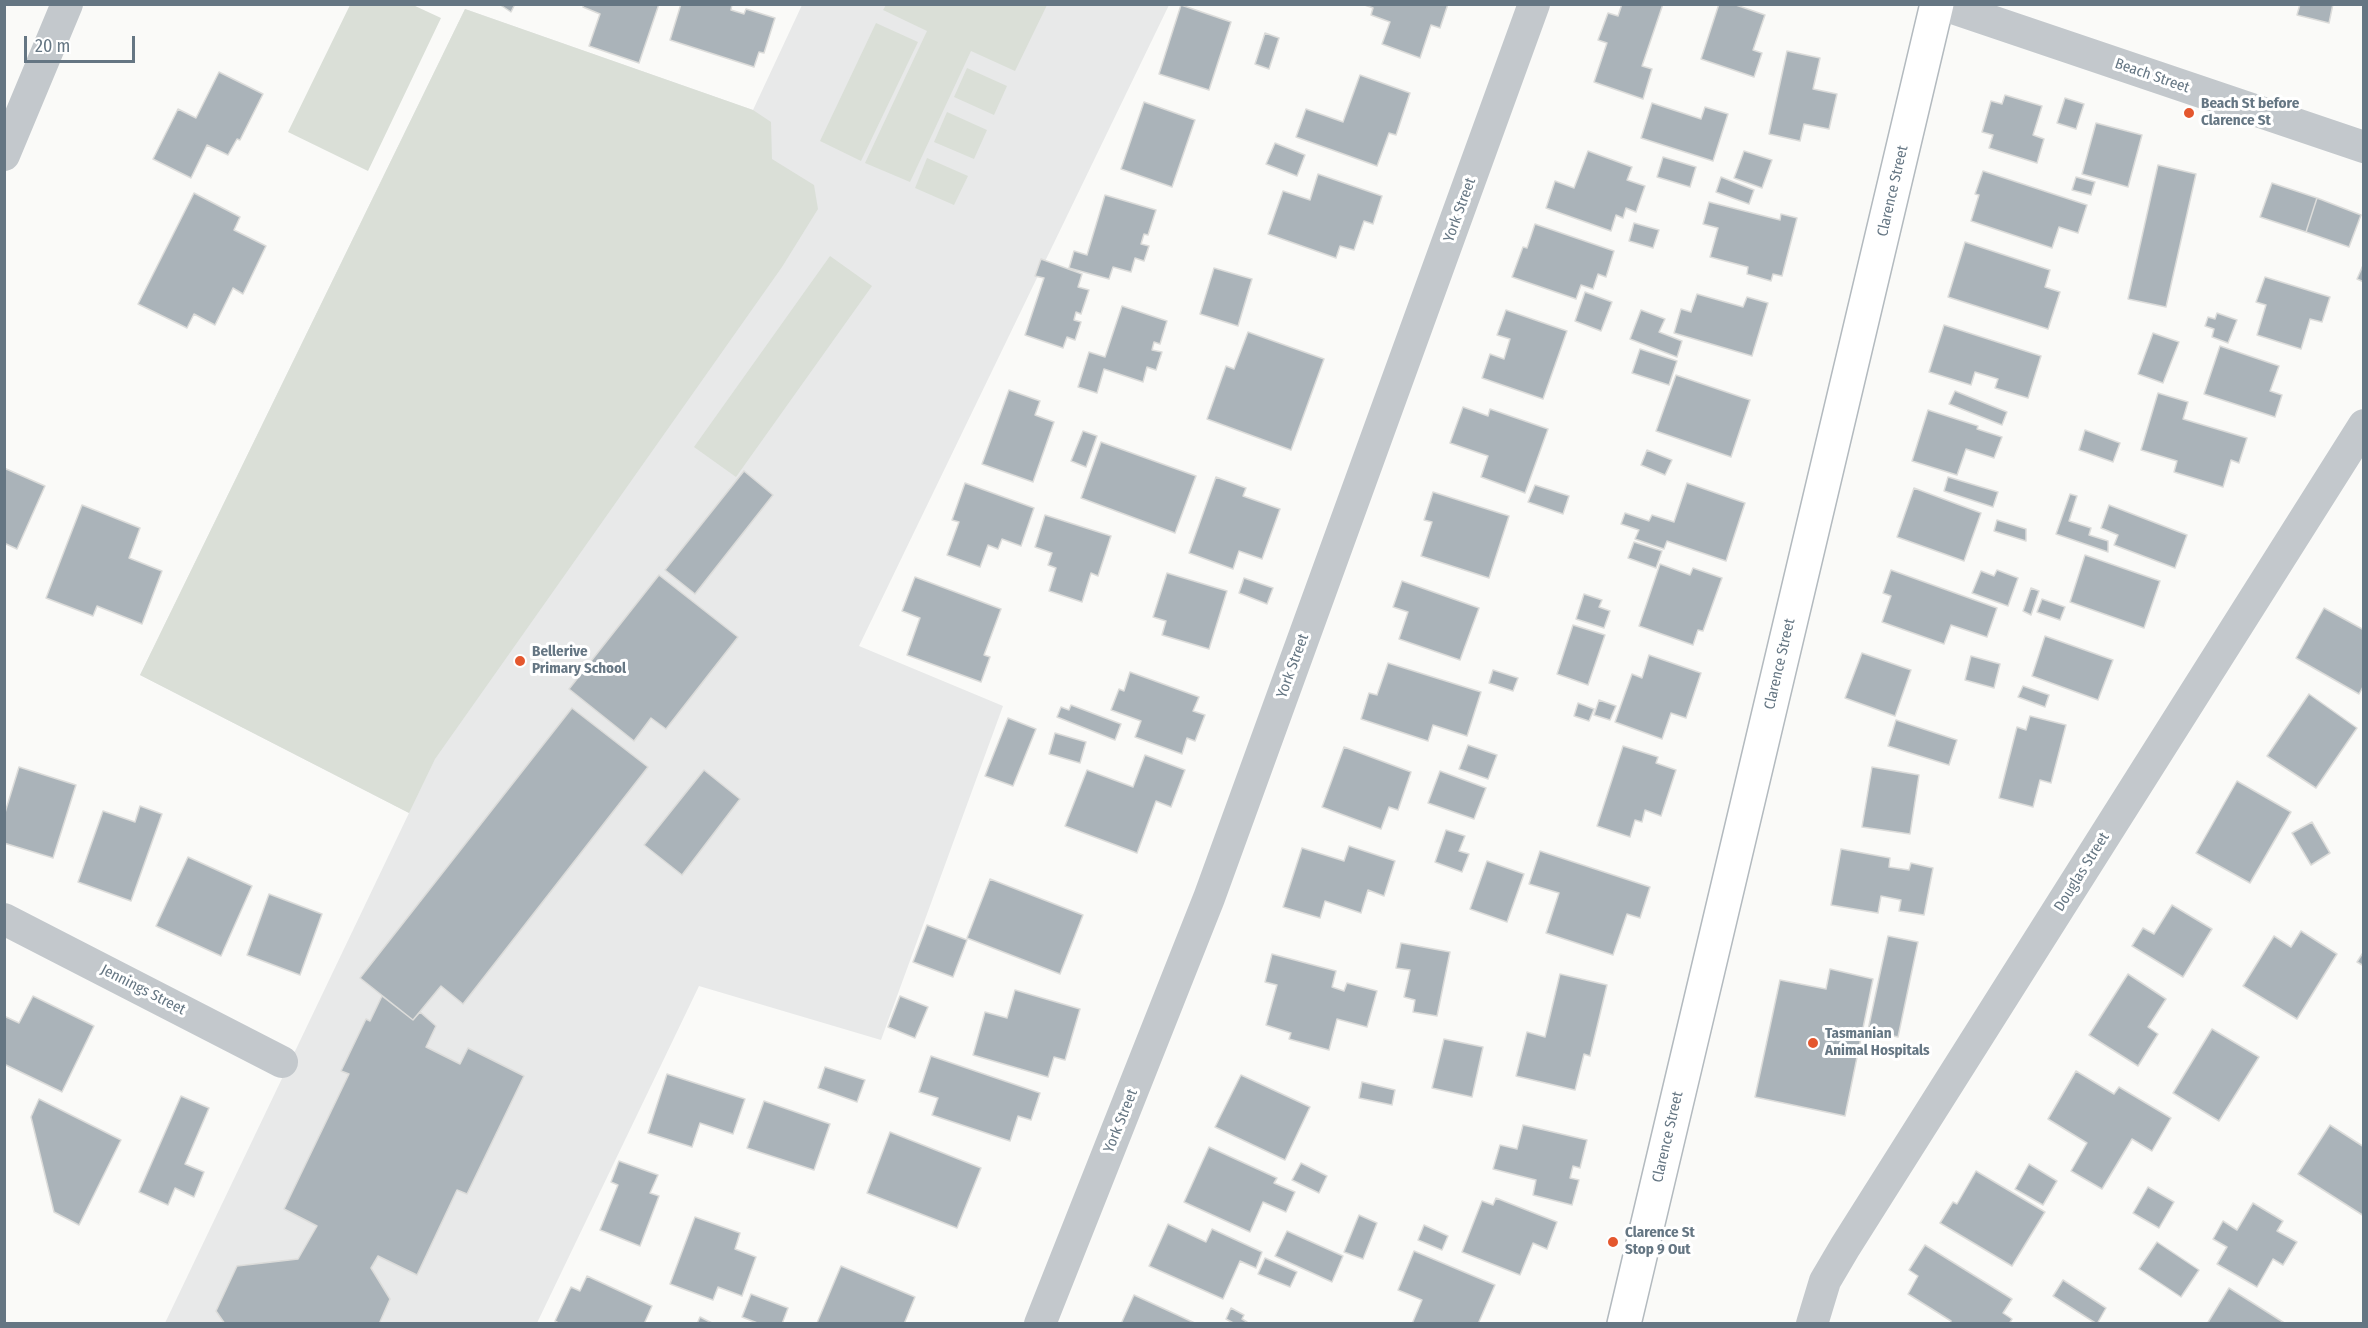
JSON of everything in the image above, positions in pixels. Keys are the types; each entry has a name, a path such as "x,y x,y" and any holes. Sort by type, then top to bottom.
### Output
{"main road":[{"name":"Clarence Street","path":"1624,1323 1939,4"}],"street":[{"path":"4,155 67,4"},
{"name":"York Street","path":"1040,1323 1209,898 1534,4"},
{"name":"Beach Street","path":"1939,4 2364,147"},
{"name":"Douglas Street","path":"1812,1323 1825,1281 1845,1248 2364,425"},
{"name":"Jennings Street","path":"4,919 282,1062"}],"shaded area":[{"path":"350,5 413,5 441,18 368,171 288,132"},
{"name":"Bellerive Primary School","path":"802,5 1169,5 859,646 1003,706 881,1040 699,986 537,1323 165,1323 409,813 140,675 465,9 753,110"},
{"path":"886,5 1047,5 1015,71 971,51 910,182 865,163 927,31 883,10"},
{"path":"465,9 753,110 771,122 772,159 814,185 818,209 782,267 435,759 409,813 140,675"},
{"path":"876,23 918,42 861,161 820,141"},
{"path":"967,68 1007,86 994,115 954,97"},
{"path":"947,112 987,130 974,159 934,142"},
{"path":"927,158 968,176 954,205 915,188"},
{"path":"830,256 872,286 736,477 694,447"}],"building":[{"path":"499,4 515,4 511,12"},
{"path":"584,4 659,4 639,63 589,46 600,14 583,7"},
{"path":"681,4 732,4 731,10 744,14 746,9 775,18 764,53 759,52 754,67 670,40"},
{"path":"1362,4 1448,4 1440,28 1431,25 1420,58 1382,44 1390,22 1371,15 1373,8"},
{"path":"1622,4 1663,4 1642,66 1652,69 1643,99 1594,82 1607,43 1598,40 1608,13 1618,16"},
{"path":"1719,4 1733,4 1765,15 1753,50 1762,53 1754,77 1701,59"},
{"path":"2300,4 2333,4 2329,23 2297,15"},
{"path":"1181,5 1231,22 1209,90 1159,74"},
{"path":"1265,33 1279,38 1269,69 1255,64"},
{"path":"1787,51 1820,58 1813,89 1837,94 1829,129 1804,124 1800,141 1769,134"},
{"path":"219,72 263,94 240,140 237,139 228,155 207,145 191,178 153,159 178,109 196,118"},
{"path":"1360,75 1410,93 1396,135 1389,133 1377,166 1296,137 1306,109 1343,122"},
{"path":"2005,95 2042,106 2033,135 2044,139 2037,163 1989,148 1993,135 1982,132 1991,101 2002,104"},
{"path":"2065,98 2084,104 2076,129 2057,123"},
{"path":"1144,102 1195,120 1172,187 1121,169"},
{"path":"1652,103 1701,119 1705,107 1728,114 1713,161 1641,138"},
{"path":"2096,123 2142,135 2128,187 2082,174"},
{"path":"1275,143 1305,155 1297,176 1266,164"},
{"path":"1588,151 1632,167 1627,180 1645,186 1636,212 1626,208 1623,218 1616,215 1611,231 1546,208 1555,181 1574,188"},
{"path":"1744,151 1772,160 1762,188 1734,178"},
{"path":"1663,157 1696,167 1690,187 1657,177"},
{"path":"2158,165 2196,174 2166,307 2128,299"},
{"path":"1983,171 2087,205 2078,233 2059,227 2052,248 1971,221 1979,195 1975,194"},
{"path":"1318,174 1382,196 1373,224 1364,221 1354,250 1340,246 1336,258 1268,234 1283,191 1310,200"},
{"path":"1721,177 1754,190 1749,204 1716,192"},
{"path":"2076,177 2095,182 2091,195 2072,190"},
{"path":"2272,183 2317,198 2306,232 2260,217"},
{"path":"194,193 240,217 234,230 266,246 243,294 233,288 215,325 194,314 187,328 138,304"},
{"path":"1105,195 1156,210 1148,235 1144,234 1141,244 1149,246 1144,261 1135,258 1131,272 1113,267 1109,279 1069,268 1074,251 1087,255"},
{"path":"2317,198 2361,215 2349,247 2306,232"},
{"path":"1709,202 1780,220 1781,214 1797,218 1782,276 1773,274 1771,281 1747,274 1748,267 1710,257 1718,228 1703,224"},
{"path":"1634,223 1659,230 1653,248 1629,241"},
{"path":"1535,224 1614,251 1606,277 1598,274 1593,289 1581,285 1576,299 1512,277 1523,247 1527,248"},
{"path":"1965,242 2050,270 2045,287 2060,292 2048,329 1948,297"},
{"path":"1041,259 1082,274 1078,287 1089,290 1081,314 1076,312 1074,320 1081,322 1075,340 1067,337 1063,348 1025,335 1044,278 1035,276"},
{"path":"2364,263 2364,282 2357,279"},
{"path":"1214,268 1252,279 1238,326 1200,314"},
{"path":"2265,277 2330,297 2322,322 2310,319 2301,349 2257,335 2266,305 2256,302"},
{"path":"1585,292 1612,302 1601,331 1575,321"},
{"path":"1697,294 1743,307 1747,297 1768,303 1752,356 1674,333 1681,309 1691,312"},
{"path":"1122,306 1167,321 1160,344 1154,342 1152,350 1162,352 1156,370 1147,367 1143,382 1104,369 1097,393 1078,387 1089,352 1105,357"},
{"path":"1506,310 1567,331 1543,399 1482,378 1490,354 1504,359 1510,339 1497,335"},
{"path":"1641,310 1665,319 1659,332 1682,341 1677,357 1630,339"},
{"path":"2217,313 2237,320 2228,343 2212,337 2214,329 2205,326 2208,317 2215,319"},
{"path":"1944,325 2041,356 2028,398 1995,388 1998,379 1975,372 1971,385 1929,372"},
{"path":"1248,332 1324,359 1291,450 1207,419 1226,366 1234,369"},
{"path":"2153,333 2179,342 2163,383 2138,374"},
{"path":"2220,346 2279,366 2270,391 2282,395 2275,417 2204,394"},
{"path":"1640,349 1677,361 1669,385 1632,373"},
{"path":"1676,375 1750,400 1731,457 1656,431"},
{"path":"1009,390 1040,401 1035,415 1054,422 1033,482 982,464"},
{"path":"1955,391 2007,412 2002,425 1949,404"},
{"path":"2158,393 2188,402 2183,419 2247,438 2239,463 2231,460 2223,487 2174,472 2177,461 2141,450"},
{"path":"1463,407 1488,416 1490,409 1548,429 1525,493 1481,477 1488,456 1450,443"},
{"path":"1928,410 1978,426 1977,429 2002,437 1994,458 1966,449 1957,475 1912,461"},
{"path":"2085,430 2120,443 2113,462 2079,450"},
{"path":"1083,431 1097,436 1086,467 1071,461"},
{"path":"1101,442 1196,476 1175,533 1081,498"},
{"path":"1647,450 1672,460 1665,475 1641,465"},
{"path":"4,468 45,486 17,549 4,543"},
{"path":"744,471 773,495 695,594 665,570"},
{"path":"1216,477 1246,488 1243,496 1280,509 1262,559 1239,551 1233,569 1189,553"},
{"path":"1948,477 1998,492 1993,507 1944,491"},
{"path":"965,483 1034,508 1021,546 1002,539 998,549 988,545 980,567 947,555 959,522 952,520"},
{"path":"1687,483 1745,503 1726,561 1667,541 1664,549 1635,539 1639,530 1621,524 1625,513 1649,521 1652,515 1674,522"},
{"path":"1535,485 1569,496 1563,514 1528,502"},
{"path":"1914,488 1981,513 1964,561 1897,537"},
{"path":"1433,492 1509,516 1489,578 1421,556 1432,522 1424,520"},
{"path":"2070,494 2077,496 2069,521 2091,528 2089,535 2108,541 2108,552 2056,534"},
{"path":"82,505 140,528 129,558 162,571 142,624 97,606 93,616 46,598"},
{"path":"2109,505 2187,535 2175,568 2114,545 2118,535 2101,528"},
{"path":"1045,515 1111,536 1098,576 1091,573 1082,602 1049,591 1056,568 1048,565 1052,553 1035,547"},
{"path":"1997,520 2026,529 2026,541 1994,531"},
{"path":"1634,542 1662,551 1656,568 1628,558"},
{"path":"2085,555 2160,581 2144,628 2070,602"},
{"path":"1660,564 1690,575 1693,568 1722,578 1703,631 1698,630 1693,645 1639,626"},
{"path":"1891,570 1997,608 1987,637 1951,625 1944,644 1882,622 1891,596 1883,593"},
{"path":"1997,570 2018,578 2008,606 1972,593 1981,571 1994,576"},
{"path":"1167,573 1227,591 1209,649 1162,635 1166,621 1153,617"},
{"path":"659,575 738,637 666,729 651,718 634,741 569,689"},
{"path":"915,577 1001,609 984,655 990,657 981,682 907,655 920,618 902,611"},
{"path":"1244,578 1273,588 1267,604 1239,593"},
{"path":"1402,581 1479,608 1460,660 1399,639 1408,612 1393,607"},
{"path":"2031,588 2039,591 2031,615 2023,611"},
{"path":"1584,594 1602,600 1599,607 1610,611 1604,628 1576,619"},
{"path":"2042,599 2065,607 2060,620 2037,612"},
{"path":"2324,608 2364,630 2364,685 2359,694 2296,658"},
{"path":"1573,625 1605,635 1588,685 1557,674"},
{"path":"2045,636 2113,660 2098,700 2032,676"},
{"path":"1862,653 1911,670 1895,716 1845,698"},
{"path":"1649,655 1701,673 1686,718 1671,713 1662,739 1615,722 1632,674 1642,678"},
{"path":"1971,656 2000,664 1994,688 1965,680"},
{"path":"1388,663 1481,692 1467,736 1433,725 1428,741 1361,719 1369,693 1377,695"},
{"path":"1493,670 1518,678 1513,691 1489,683"},
{"path":"1130,672 1199,697 1193,711 1205,715 1195,741 1187,738 1182,754 1135,737 1141,721 1111,710 1119,689 1124,691"},
{"path":"2023,686 2049,695 2045,707 2018,697"},
{"path":"2309,694 2357,728 2316,788 2267,756"},
{"path":"1599,700 1616,706 1610,720 1594,715"},
{"path":"1578,703 1594,709 1589,721 1574,716"},
{"path":"1071,705 1121,724 1115,740 1057,717 1061,707 1069,710"},
{"path":"572,708 648,767 463,1004 441,986 413,1020 360,978"},
{"path":"2030,716 2066,725 2051,783 2040,780 2033,807 1999,798 2017,727 2026,730"},
{"path":"1008,718 1036,729 1013,786 985,776"},
{"path":"1896,720 1957,740 1949,765 1888,746"},
{"path":"1055,733 1086,742 1080,763 1049,754"},
{"path":"1468,745 1497,755 1488,779 1459,769"},
{"path":"1623,746 1658,757 1656,763 1676,770 1661,816 1645,810 1642,822 1635,820 1630,837 1597,826"},
{"path":"1344,747 1411,772 1398,810 1389,807 1381,829 1322,807"},
{"path":"1145,755 1185,770 1171,807 1156,801 1137,853 1065,826 1087,770 1133,787"},
{"path":"19,767 76,785 53,858 4,843 4,816"},
{"path":"1872,767 1919,775 1910,834 1862,827"},
{"path":"704,770 740,799 682,875 644,845"},
{"path":"1440,771 1486,788 1474,819 1428,803"},
{"path":"2237,781 2291,812 2250,883 2196,853"},
{"path":"140,806 162,814 131,901 78,882 103,811 135,822"},
{"path":"2312,822 2330,853 2311,865 2292,833"},
{"path":"1446,830 1465,836 1459,851 1469,854 1462,872 1435,862"},
{"path":"1349,846 1395,861 1384,896 1368,890 1361,913 1325,901 1320,918 1283,907 1302,848 1344,861"},
{"path":"1841,849 1890,858 1889,867 1909,870 1911,863 1933,868 1924,915 1899,911 1901,900 1881,896 1878,913 1831,905"},
{"path":"1540,851 1650,887 1640,918 1627,914 1613,955 1546,933 1559,893 1529,884"},
{"path":"188,857 252,886 221,956 156,926"},
{"path":"1487,861 1524,874 1507,922 1470,909"},
{"path":"990,879 1083,915 1060,974 967,938"},
{"path":"269,894 322,914 300,975 247,955"},
{"path":"2172,905 2212,929 2183,977 2132,946 2143,928 2154,934"},
{"path":"927,925 967,940 953,977 913,962"},
{"path":"2301,931 2337,954 2297,1019 2243,986 2274,936 2291,947"},
{"path":"1888,936 1918,942 1898,1037 1868,1030"},
{"path":"1401,943 1450,952 1437,1016 1413,1012 1415,1000 1404,997 1410,970 1396,968"},
{"path":"2364,951 2364,966 2357,962"},
{"path":"1272,954 1336,971 1332,987 1344,991 1347,983 1377,991 1367,1027 1337,1019 1329,1050 1289,1039 1291,1033 1266,1025 1277,985 1265,982"},
{"name":"Tasmanian Animal Hospitals","path":"1830,969 1873,979 1845,1116 1755,1097 1780,980 1826,989"},
{"path":"1560,974 1607,985 1590,1056 1584,1054 1575,1090 1516,1076 1527,1032 1545,1037"},
{"path":"2128,974 2166,999 2148,1027 2158,1034 2138,1066 2089,1035"},
{"path":"1015,990 1080,1009 1065,1060 1054,1057 1048,1077 973,1055 985,1012 1007,1018"},
{"path":"33,996 94,1026 62,1092 4,1064 4,1016 19,1023"},
{"path":"382,996 413,1020 420,1012 436,1026 426,1047 460,1064 468,1048 524,1076 467,1194 457,1190 417,1275 378,1256 371,1268 390,1299 379,1324 225,1324 216,1311 237,1266 298,1259 317,1226 284,1209 349,1074 341,1071 366,1019 370,1021"},
{"path":"900,996 928,1007 915,1038 888,1027"},
{"path":"2212,1029 2259,1057 2219,1121 2173,1093"},
{"path":"1444,1039 1483,1047 1472,1097 1432,1088"},
{"path":"931,1056 1040,1093 1031,1120 1018,1116 1010,1141 932,1115 938,1098 919,1092"},
{"path":"825,1067 865,1080 857,1102 818,1088"},
{"path":"2076,1071 2114,1094 2119,1087 2171,1118 2152,1151 2132,1139 2102,1189 2071,1171 2087,1143 2048,1119"},
{"path":"667,1074 745,1099 733,1134 700,1123 692,1147 648,1133"},
{"path":"1241,1075 1310,1107 1285,1160 1215,1127"},
{"path":"1362,1082 1395,1090 1392,1105 1359,1098"},
{"path":"181,1096 209,1108 185,1164 204,1172 194,1197 175,1188 168,1205 139,1192"},
{"path":"39,1099 121,1140 79,1225 54,1212 31,1117"},
{"path":"764,1101 830,1124 814,1170 747,1148"},
{"path":"1523,1125 1587,1140 1580,1168 1573,1166 1570,1178 1579,1180 1572,1205 1533,1195 1536,1180 1493,1169 1500,1145 1517,1149"},
{"path":"2330,1125 2364,1147 2364,1216 2298,1174"},
{"path":"890,1132 981,1168 957,1228 867,1193"},
{"path":"1209,1147 1277,1178 1274,1183 1295,1192 1286,1212 1263,1202 1250,1232 1184,1202"},
{"path":"619,1161 658,1175 650,1193 659,1196 640,1246 600,1230 618,1185 611,1182"},
{"path":"1301,1163 1327,1176 1319,1193 1292,1180"},
{"path":"2029,1164 2057,1181 2043,1205 2015,1189"},
{"path":"1976,1171 2045,1212 2012,1266 1940,1223 1953,1202 1957,1204"},
{"path":"2148,1187 2174,1202 2159,1228 2133,1213"},
{"path":"1496,1198 1557,1222 1547,1249 1533,1243 1520,1275 1462,1252 1482,1201 1493,1205"},
{"path":"2253,1203 2283,1221 2277,1231 2297,1242 2283,1265 2273,1259 2257,1287 2217,1264 2227,1247 2213,1239 2223,1221 2237,1230"},
{"path":"1359,1215 1377,1223 1363,1259 1344,1252"},
{"path":"695,1217 740,1233 735,1249 756,1257 742,1296 718,1287 713,1300 670,1284"},
{"path":"1168,1224 1206,1242 1212,1229 1262,1252 1256,1268 1240,1261 1223,1299 1149,1266"},
{"path":"1424,1225 1448,1236 1442,1250 1418,1240"},
{"path":"1287,1231 1343,1256 1332,1282 1275,1256"},
{"path":"2157,1242 2199,1270 2181,1297 2139,1269"},
{"path":"1925,1245 2012,1299 2003,1313 2012,1319 2009,1324 1950,1324 1951,1321 1908,1294 1918,1276 1909,1270"},
{"path":"1414,1251 1495,1285 1478,1324 1412,1324 1422,1300 1398,1290"},
{"path":"1265,1258 1297,1272 1290,1287 1258,1274"},
{"path":"841,1266 915,1297 904,1324 817,1323"},
{"path":"587,1276 652,1306 644,1324 560,1324 555,1321 571,1287 580,1291"},
{"path":"2063,1280 2106,1308 2097,1324 2053,1296"},
{"path":"2229,1288 2286,1324 2207,1324"},
{"path":"751,1294 788,1308 782,1324 760,1324 742,1317"},
{"path":"1134,1295 1197,1324 1121,1324"},
{"path":"1231,1308 1244,1315 1242,1319 1247,1322 1246,1324 1235,1324 1226,1319"},
{"path":"700,1317 714,1324 697,1324"}],"place":[{"name":"Beach St before Clarence St","path":"2189,113"},
{"name":"Bellerive Primary School","path":"520,661"},
{"name":"Tasmanian Animal Hospitals","path":"1813,1043"},
{"name":"Clarence St Stop 9 Out","path":"1613,1242"}]}
